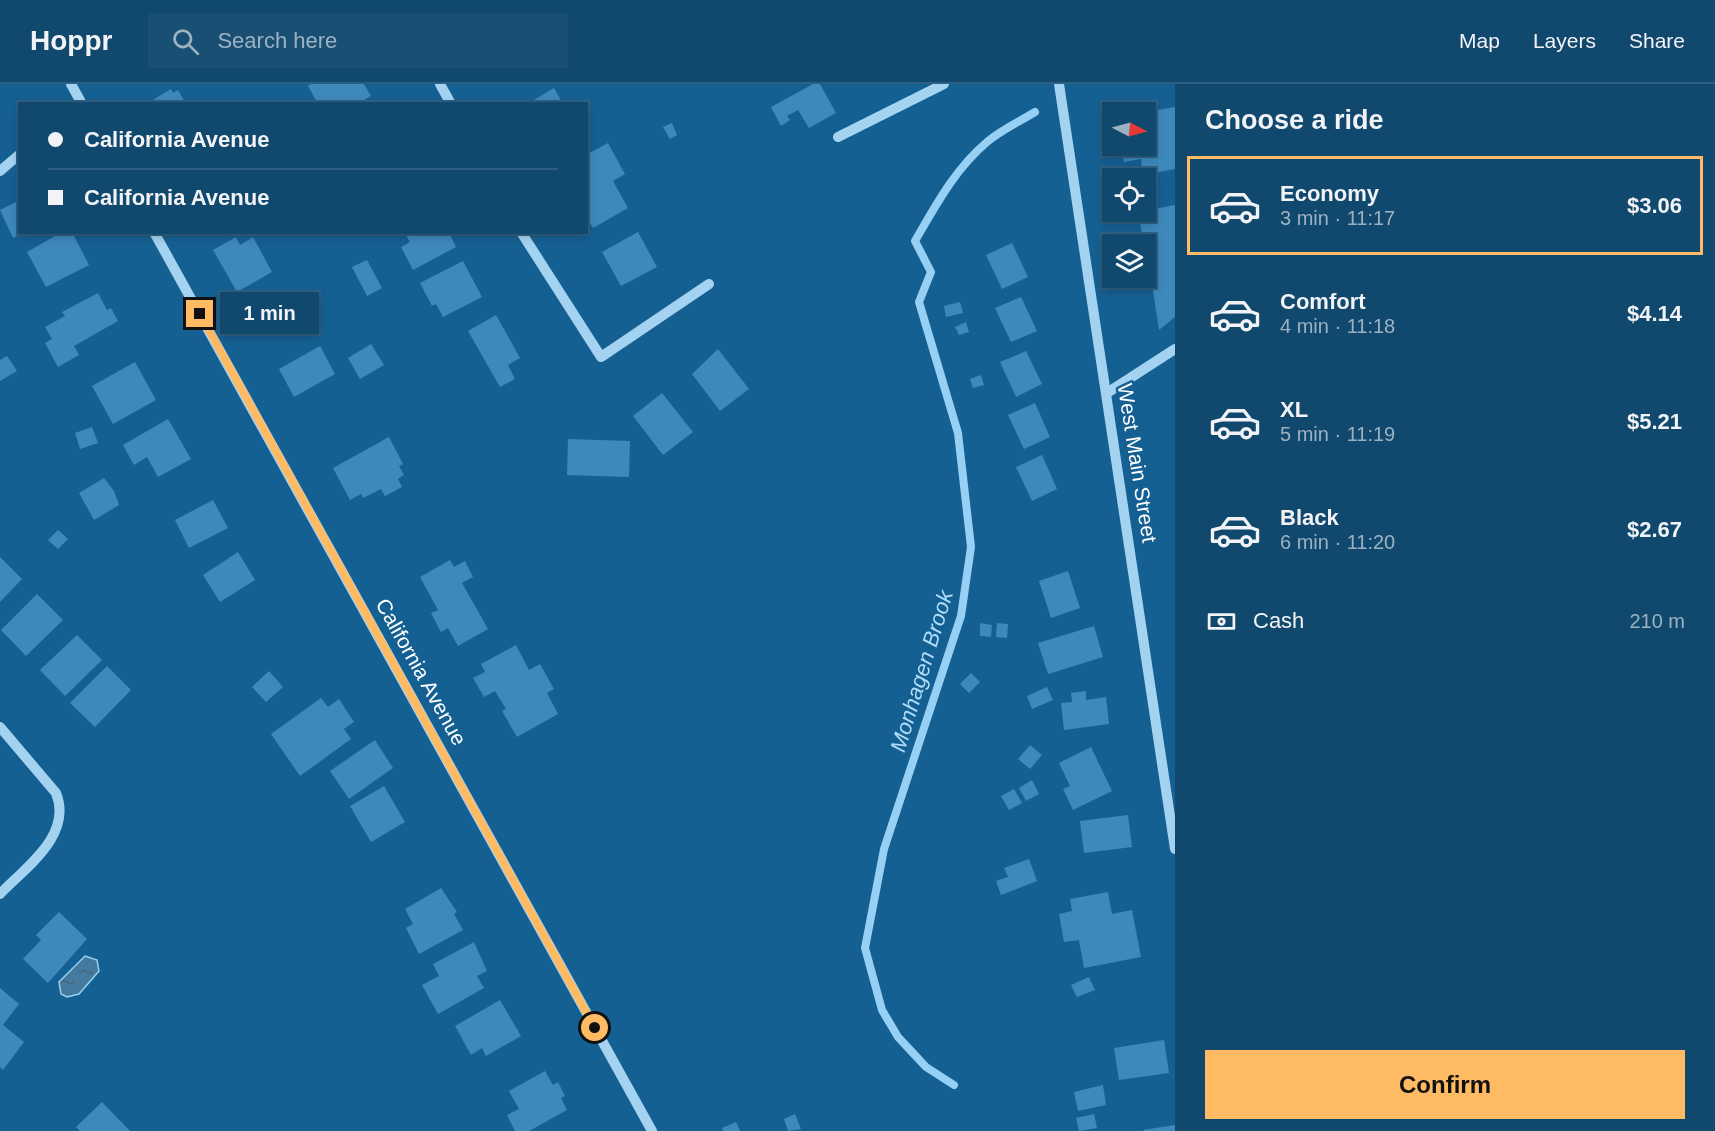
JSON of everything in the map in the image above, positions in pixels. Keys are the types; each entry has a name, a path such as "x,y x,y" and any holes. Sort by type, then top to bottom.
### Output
{"street":[{"path":"71,84 80,102"},
{"path":"440,84 449,102"},
{"path":"838,137 944,84"},
{"name":"West Main Street","path":"1059,84 1175,849"},
{"path":"0,171 18,156"},
{"name":"California Avenue","path":"155,234 652,1131"},
{"path":"522,234 602,357 709,284"},
{"path":"1107,393 1175,350"},
{"path":"0,727 56,793 61,805 61,819 51,840 0,894"},
{"path":"1162,760 1175,759"}],"water":[{"path":"85,956 97,960 99,971 79,994 67,997 61,994 59,982"}],"building":[{"path":"311,84 364,84 371,96 360,102 317,102 308,86"},
{"path":"813,84 820,84 836,113 809,128 798,110 787,116 790,120 781,126 771,107"},
{"path":"554,88 562,102 530,102"},
{"path":"171,89 173,93 178,90 185,102 149,102"},
{"path":"1175,107 1175,169 1156,173 1156,168 1142,168 1141,159 1124,162 1123,156 1156,156 1156,110"},
{"path":"672,123 677,135 670,139 663,127"},
{"path":"608,143 625,174 613,181 628,208 593,228 588,219 588,154"},
{"path":"18,201 18,234 20,234 13,238 0,210"},
{"path":"1175,205 1175,317 1159,330 1153,288 1156,288 1156,234 1142,234 1140,222 1156,222 1156,209"},
{"path":"638,232 657,267 621,286 602,252"},
{"path":"58,234 73,234 89,265 46,287 27,252"},
{"path":"405,234 450,234 456,247 413,270 401,247 410,242"},
{"path":"236,237 240,245 253,237 272,272 237,292 213,250"},
{"path":"1012,243 1028,277 1002,289 986,255"},
{"path":"367,260 382,288 367,296 352,267"},
{"path":"463,261 482,297 443,317 436,304 432,306 420,283"},
{"path":"98,293 107,310 111,308 118,321 74,346 79,355 58,367 45,343 52,339 45,327 65,316 62,312"},
{"path":"1021,297 1037,331 1011,342 995,308"},
{"path":"960,302 963,313 946,317 944,306"},
{"path":"496,315 520,358 508,365 515,379 500,387 468,331"},
{"path":"966,322 969,332 959,335 955,327"},
{"path":"371,344 384,365 360,379 348,358"},
{"path":"320,346 335,374 294,397 279,369"},
{"path":"718,349 749,389 720,411 692,374"},
{"path":"1026,351 1042,384 1016,397 1000,362"},
{"path":"7,356 17,371 0,381 0,360"},
{"path":"135,362 156,400 113,424 92,386"},
{"path":"981,375 984,385 973,388 970,379"},
{"path":"662,393 693,432 663,455 633,416"},
{"path":"1035,403 1050,437 1024,449 1008,415"},
{"path":"168,419 191,459 158,477 147,457 134,465 123,445"},
{"path":"92,427 98,443 80,449 75,433"},
{"path":"389,437 403,464 399,466 404,475 398,479 402,487 385,496 381,489 363,498 361,494 350,500 333,468"},
{"path":"568,439 630,441 629,477 567,475"},
{"path":"1042,455 1057,489 1032,501 1016,467"},
{"path":"104,478 114,491 119,505 94,520 79,493"},
{"path":"213,500 228,528 189,548 175,520"},
{"path":"58,530 68,539 58,549 48,540"},
{"path":"238,552 255,580 220,602 203,575"},
{"path":"0,557 22,579 0,602"},
{"path":"450,560 454,567 465,561 473,577 462,583 488,629 458,646 448,628 441,632 431,613 438,610 420,577"},
{"path":"1068,571 1080,608 1051,618 1039,581"},
{"path":"37,594 63,620 26,656 1,630"},
{"path":"980,623 992,625 991,637 980,636"},
{"path":"997,623 1008,624 1007,638 996,637"},
{"path":"1094,626 1103,657 1048,674 1038,643"},
{"path":"77,635 102,660 65,696 40,670"},
{"path":"516,645 529,670 540,664 554,689 547,693 558,714 517,737 502,711 506,709 495,691 484,697 473,678 485,672 481,664"},
{"path":"107,666 131,690 95,727 70,703"},
{"path":"269,671 283,687 266,702 252,687"},
{"path":"971,673 980,682 969,693 960,684"},
{"path":"1047,687 1053,700 1032,709 1027,696"},
{"path":"1086,691 1086,700 1106,697 1109,724 1064,730 1061,703 1072,702 1071,693"},
{"path":"321,698 328,707 339,699 354,722 344,729 351,739 300,776 271,734"},
{"path":"375,740 393,768 349,799 330,771"},
{"path":"1030,745 1042,755 1030,769 1018,759"},
{"path":"1091,747 1112,791 1073,810 1063,789 1070,786 1059,763"},
{"path":"1032,780 1039,794 1026,801 1019,788"},
{"path":"384,786 405,822 371,842 350,806"},
{"path":"1014,789 1022,803 1009,810 1001,796"},
{"path":"1128,815 1132,847 1084,853 1080,821"},
{"path":"1029,859 1037,881 1001,895 996,881 1008,877 1004,868"},
{"path":"441,888 457,912 454,914 463,930 419,954 406,928 413,924 405,909"},
{"path":"1108,892 1112,914 1132,910 1141,957 1084,968 1079,940 1064,942 1059,914 1072,911 1070,899"},
{"path":"59,912 87,939 48,983 23,959 41,940 36,935"},
{"path":"474,942 487,971 477,976 484,988 438,1014 422,985 439,976 433,964"},
{"path":"1089,977 1095,990 1077,997 1071,985"},
{"path":"0,988 19,1004 3,1025 24,1042 3,1070 0,1067"},
{"path":"500,1000 521,1036 486,1056 482,1048 471,1055 455,1026"},
{"path":"1164,1040 1169,1073 1119,1080 1114,1048"},
{"path":"545,1071 553,1085 558,1082 565,1096 561,1098 567,1110 529,1131 515,1131 507,1115 519,1109 509,1091"},
{"path":"1103,1085 1106,1105 1078,1111 1074,1092"},
{"path":"102,1102 130,1131 80,1131 76,1127"},
{"path":"795,1114 801,1129 788,1131 784,1119"},
{"path":"1094,1114 1097,1128 1079,1131 1076,1118"},
{"path":"736,1122 740,1131 723,1131 722,1128"},
{"path":"1175,1125 1175,1131 1143,1130"}],"waterway":[{"name":"Monhagen Brook","path":"954,1085 926,1067 898,1037 882,1010 865,948 884,849 961,616 971,547 958,433 919,302 931,272 915,241 947,188 965,164 987,142 1035,112"}],"route":[{"path":"200,314 595,1028"}]}
